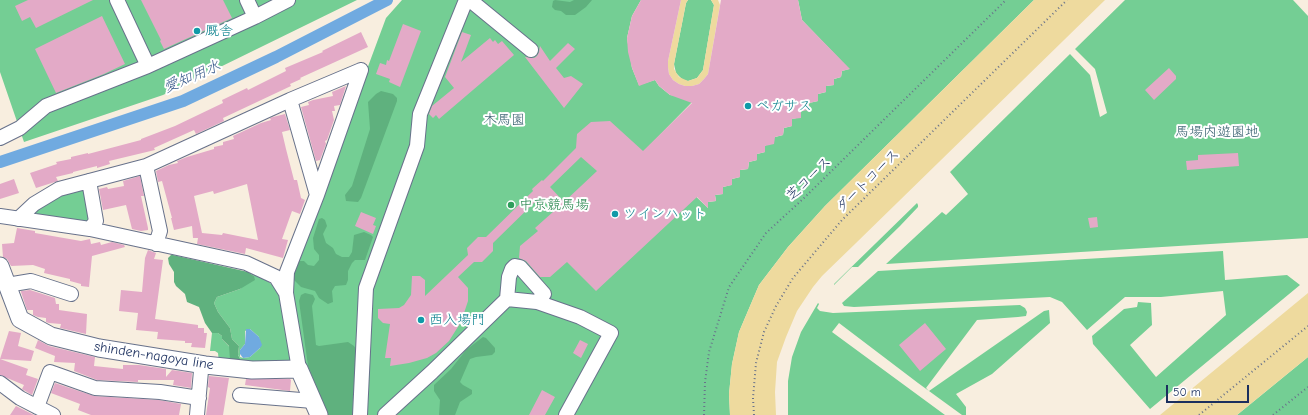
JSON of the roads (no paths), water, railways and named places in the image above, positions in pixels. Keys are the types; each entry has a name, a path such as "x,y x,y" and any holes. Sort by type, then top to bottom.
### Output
{"main road":[{"name":"shinden-nagoya line","path":"0,266 20,319 51,336 99,348 204,365 252,370 299,369"},
{"path":"299,369 316,408"}],"street":[{"path":"117,0 148,66"},
{"path":"247,0 254,17"},
{"path":"0,138 20,128 46,106 148,66 288,0"},
{"path":"360,415 366,288 417,146 420,114 466,0"},
{"path":"470,0 531,50"},
{"path":"18,219 34,204 59,189 146,166 290,100 361,70 317,195 287,272 286,292 299,369"},
{"path":"290,100 317,195"},
{"path":"146,166 160,231 156,244"},
{"path":"88,181 96,221 90,229"},
{"path":"0,216 90,229 246,263 276,277 286,292"},
{"path":"385,415 432,372 507,299 509,276 515,266 520,266 544,294 537,302"},
{"path":"7,285 31,281 71,294"},
{"path":"507,299 537,302 580,317 611,333 566,415"},
{"path":"197,415 201,371 204,365"},
{"path":"37,407 50,372 95,388 160,392 199,398"},
{"path":"0,383 20,398 53,415"},
{"path":"240,395 316,408"}],"water":[{"path":"246,329 250,329 259,337 262,345 250,357 243,358 240,354 240,350 245,344"}],"waterway":[{"name":"愛知用水","path":"0,162 183,101 276,57 387,0"}],"place":[{"name":"厩舎","path":"197,31"},
{"name":"ペガサス","path":"748,106"},
{"name":"中京競馬場","path":"511,205"},
{"name":"ツインハット","path":"615,214"},
{"name":"西入場門","path":"421,320"}],"park label":[{"name":"木馬園","path":"504,120"},
{"name":"馬場内遊園地","path":"1217,132"}]}
